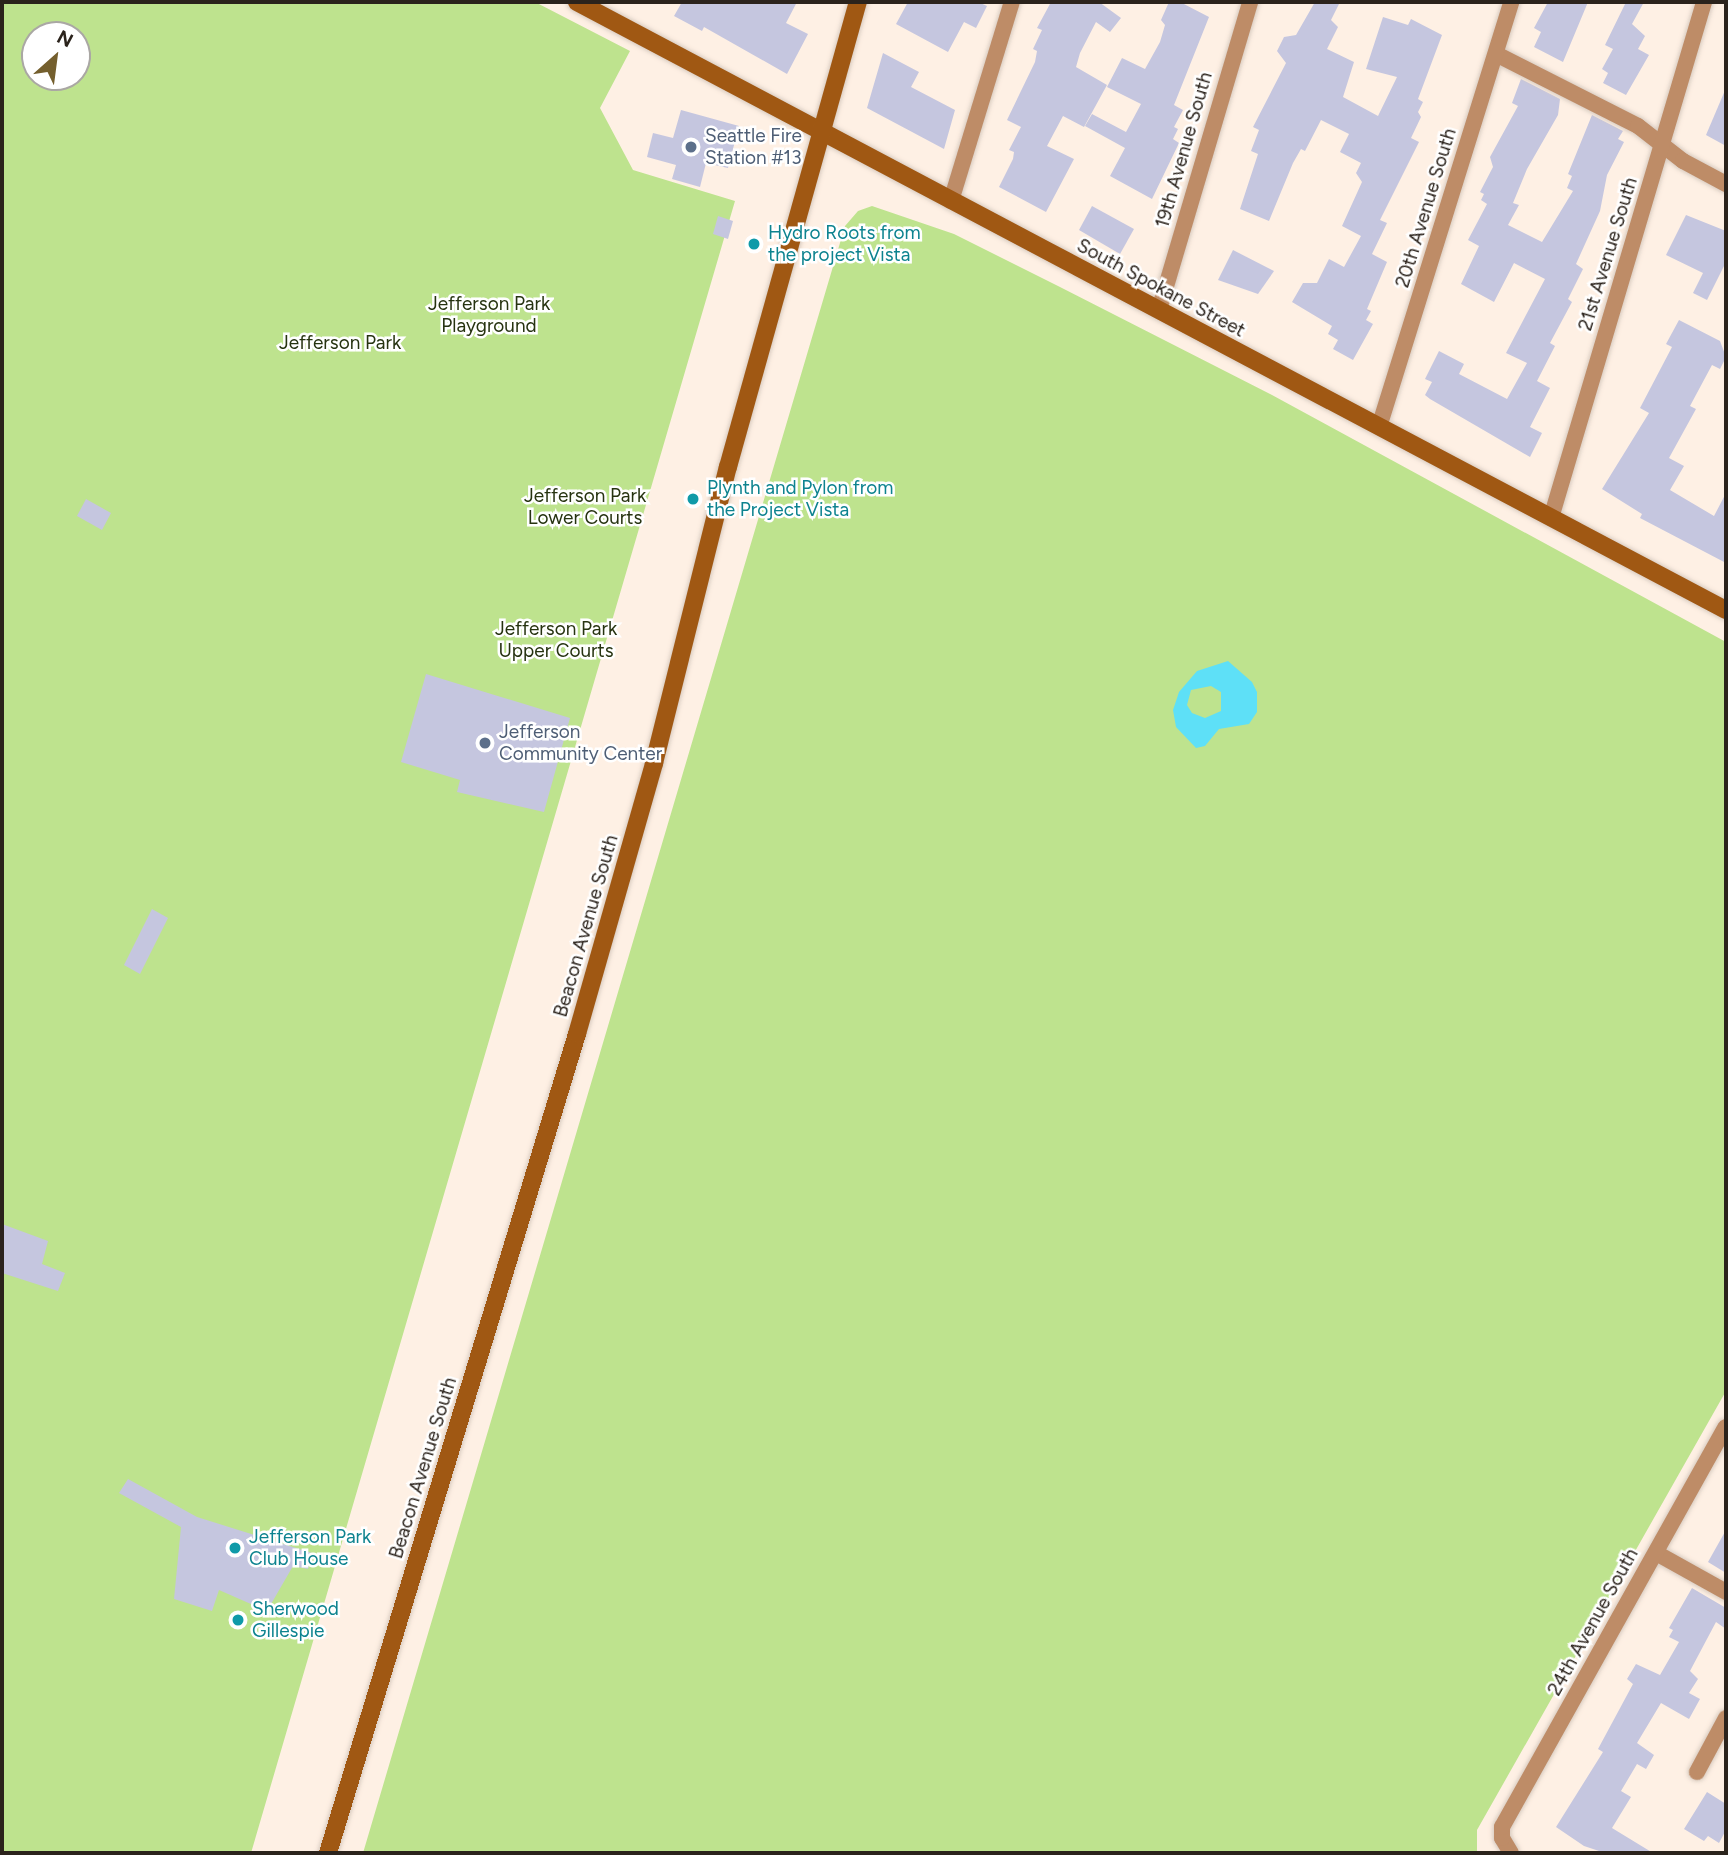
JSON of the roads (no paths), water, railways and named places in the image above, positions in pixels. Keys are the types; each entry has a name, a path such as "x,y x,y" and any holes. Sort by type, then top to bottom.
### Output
{"main road":[{"name":"South Spokane Street","path":"577,2 1726,610"},
{"name":"Beacon Avenue South","path":"328,1853 589,995 654,763 724,480 858,2"}],"street":[{"path":"951,201 1012,2"},
{"name":"19th Avenue South","path":"1159,310 1250,2"},
{"name":"20th Avenue South","path":"1379,427 1511,2"},
{"name":"21st Avenue South","path":"1551,518 1704,2"},
{"path":"1496,54 1638,126 1663,146 1726,184"},
{"name":"24th Avenue South","path":"1511,1853 1502,1838 1502,1828 1726,1427"},
{"path":"1656,1553 1726,1592"},
{"path":"1697,1772 1726,1718"}],"water":[{"path":"1228,661 1252,682 1257,692 1257,712 1249,724 1219,729 1205,746 1196,748 1176,727 1173,710 1179,692 1197,671","holes":["1211,686 1221,692 1221,711 1205,718 1192,713 1187,705 1191,690"]}],"place":[{"name":"Seattle Fire Station #13","path":"691,147"},
{"name":"Hydro Roots from the project Vista","path":"754,244"},
{"name":"Plynth and Pylon from the Project Vista","path":"693,499"},
{"name":"Jefferson Community Center","path":"485,743"},
{"name":"Jefferson Park Club House","path":"235,1548"},
{"name":"Sherwood Gillespie","path":"238,1620"}],"park label":[{"name":"Jefferson Park Playground","path":"489,315"},
{"name":"Jefferson Park","path":"340,343"},
{"name":"Jefferson Park Lower Courts","path":"585,507"},
{"name":"Jefferson Park Upper Courts","path":"556,640"}]}
